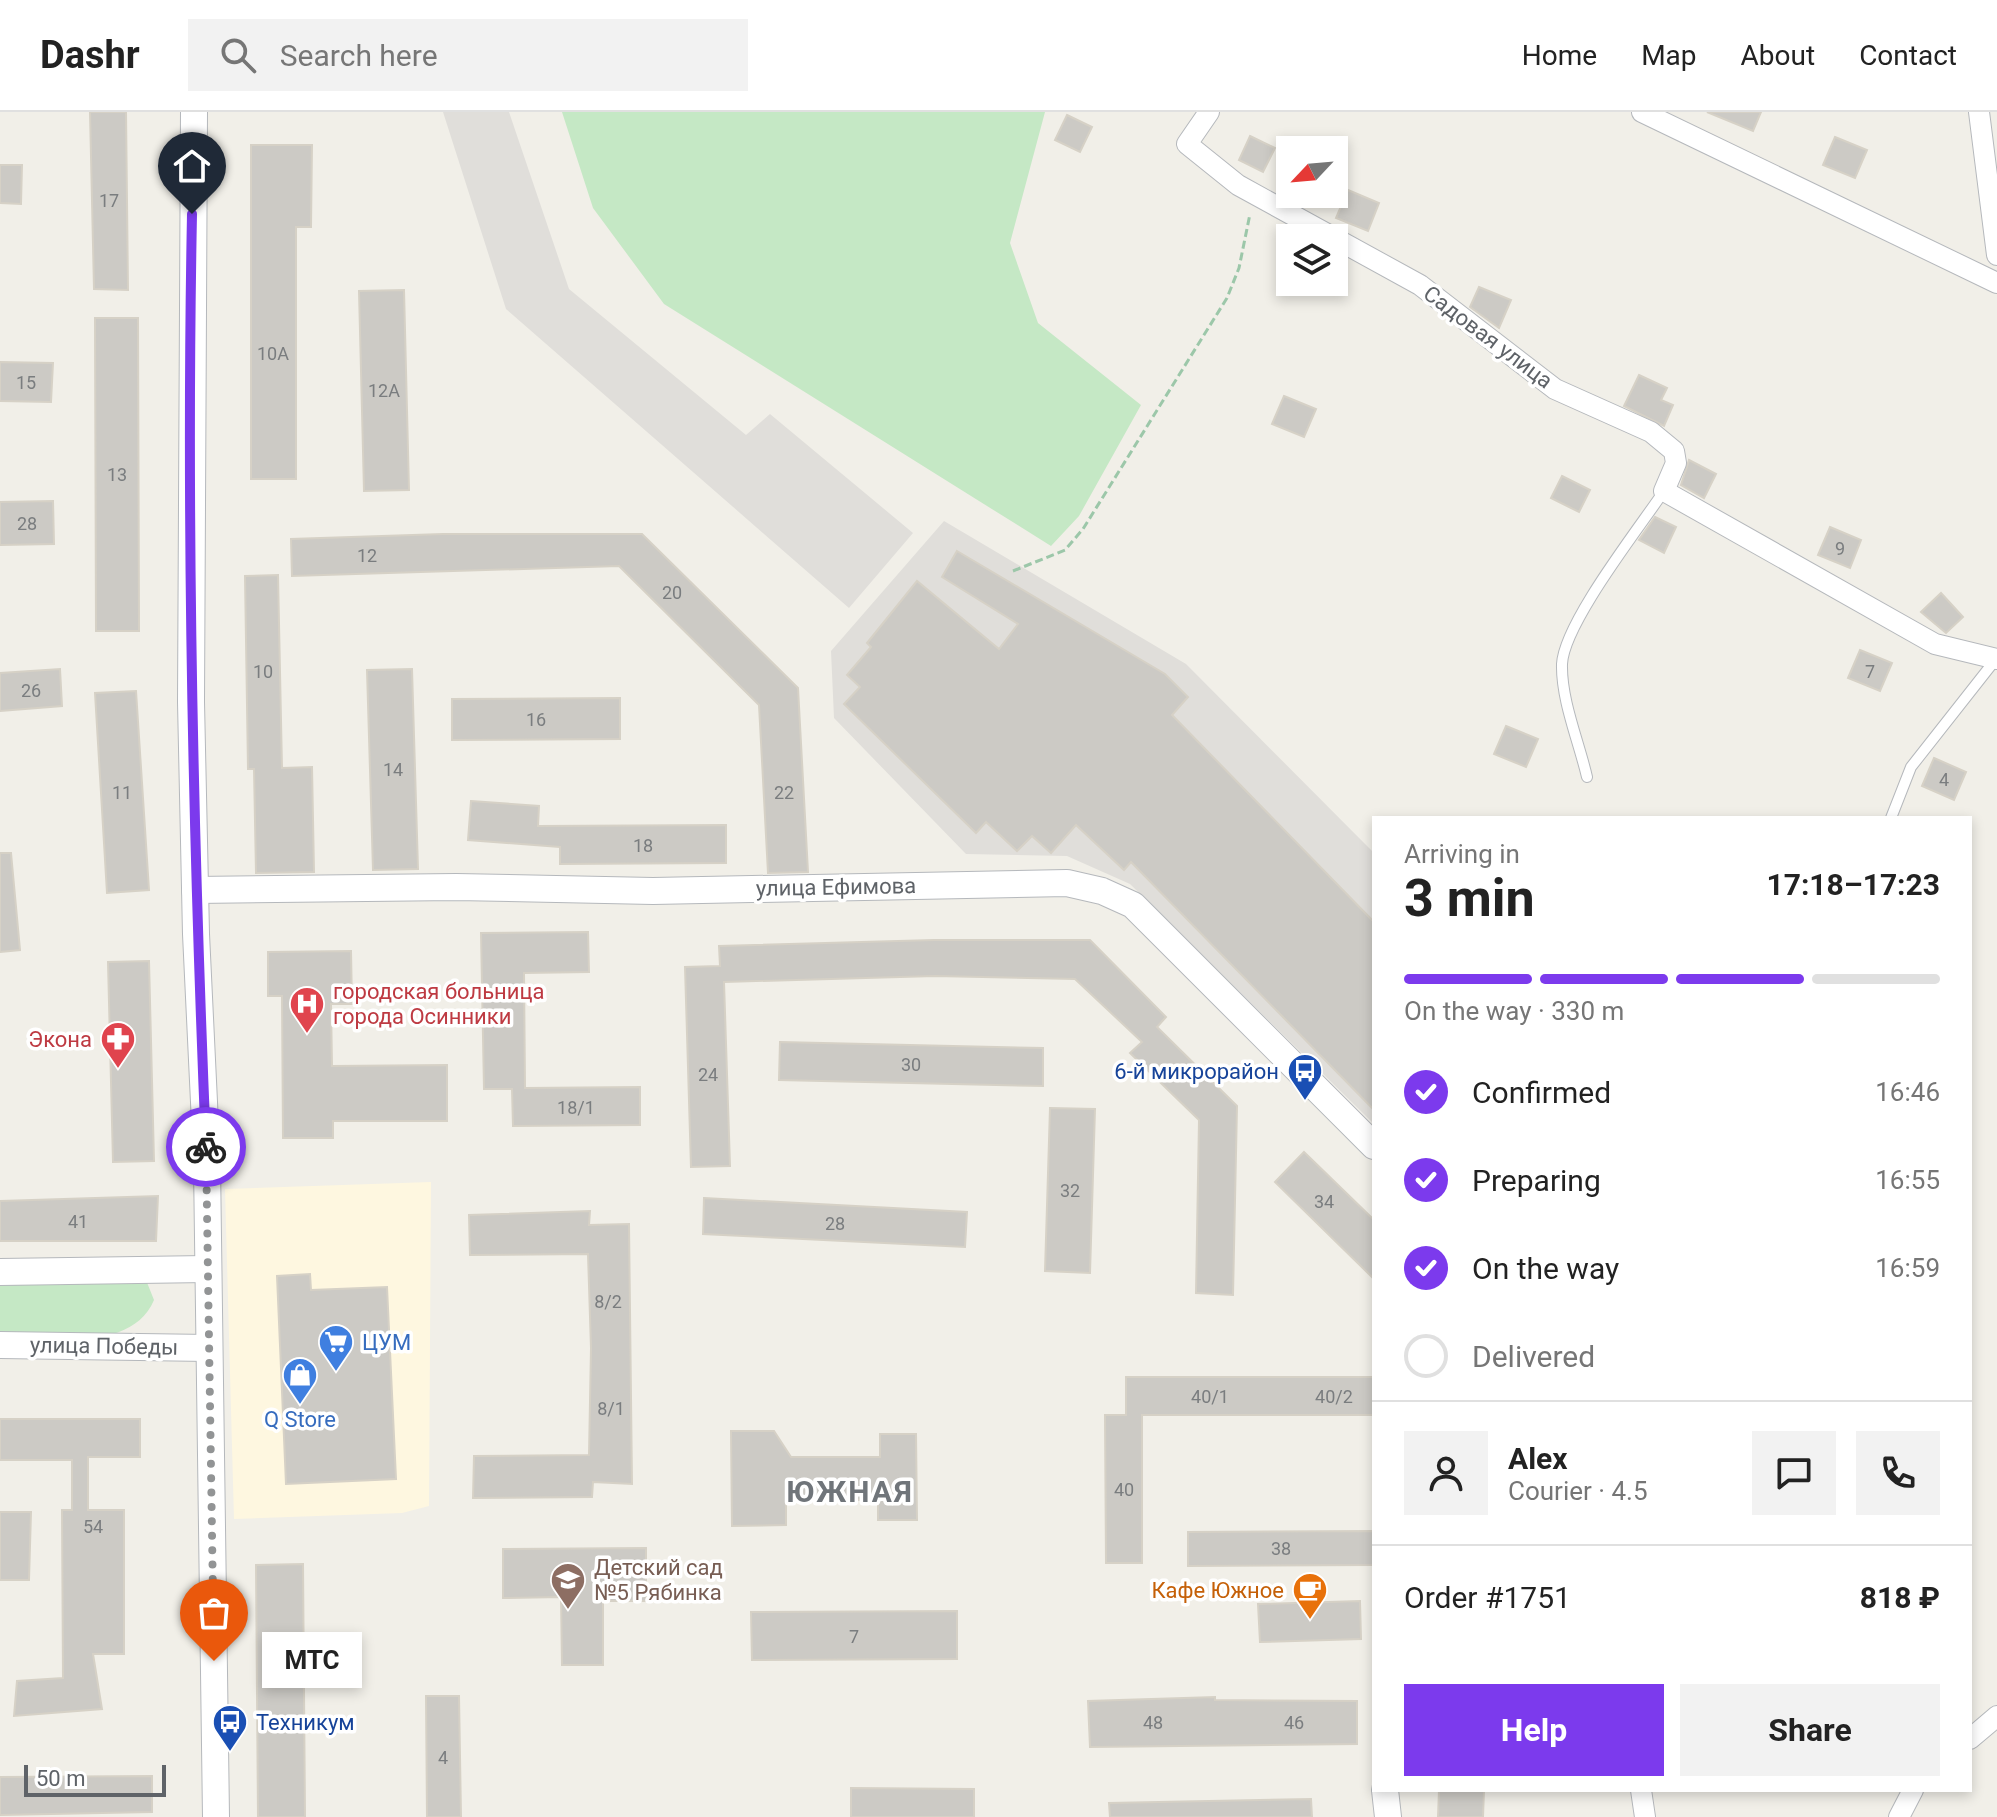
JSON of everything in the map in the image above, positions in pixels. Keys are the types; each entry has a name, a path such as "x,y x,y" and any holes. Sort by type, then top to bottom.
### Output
{"street":[{"path":"194,112 190,597 195,890 207,1165 216,1817"},
{"name":"Садовая улица","path":"1209,112 1187,144 1254,194 1420,285 1476,332 1555,389 1651,432 1674,451 1676,463 1664,491"},
{"path":"1642,112 1997,283"},
{"path":"1979,112 1997,255"},
{"path":"1664,491 1935,644 1996,659"},
{"name":"улица Ефимова","path":"195,890 456,887 653,891 1067,883 1102,891 1133,905 1372,1144"},
{"path":"0,1272 207,1269"},
{"name":"улица Победы","path":"0,1345 209,1348"},
{"path":"1972,1737 1997,1716"},
{"path":"1385,1792 1388,1817"},
{"path":"1641,1792 1645,1817"},
{"path":"1899,1817 1912,1792"}],"lane":[{"path":"1587,777 1566,696 1562,662 1573,632 1598,589 1664,491"},
{"path":"1892,816 1911,767 1996,659"}],"path":[{"path":"1013,571 1065,550 1083,529 1227,298 1239,268 1254,194"}],"shaded area":[{"path":"443,112 509,112 569,289 746,435 770,414 913,533 849,608 506,309"},
{"path":"944,521 1186,664 1372,851 1372,1122 1130,884 1067,856 966,854 834,718 831,651"},
{"path":"431,1182 429,1506 402,1513 234,1519 225,1189"}],"green space":[{"path":"562,112 1045,112 1010,243 1038,323 1141,405 1079,516 1051,546 664,304 593,208"},
{"path":"146,1280 154,1300 143,1317 127,1329 86,1339 0,1337 0,1281"}],"building":[{"path":"90,112 126,112 128,290 94,289"},
{"path":"1707,112 1761,112 1753,131"},
{"path":"1067,115 1092,127 1080,152 1055,140"},
{"path":"1250,136 1275,148 1263,172 1239,160"},
{"path":"1835,137 1867,150 1855,178 1823,165"},
{"path":"251,145 312,145 311,227 296,227 296,479 251,479"},
{"path":"0,165 22,165 21,204 0,203"},
{"path":"1348,190 1379,203 1368,231 1336,218 1340,208 1348,208"},
{"path":"1479,287 1511,300 1499,328 1470,307"},
{"path":"404,290 409,490 364,491 359,291"},
{"path":"95,318 138,318 139,631 96,631"},
{"path":"0,362 53,363 51,402 0,401"},
{"path":"1639,375 1667,388 1661,400 1673,405 1664,426 1624,406"},
{"path":"1284,396 1316,409 1304,437 1272,424"},
{"path":"1689,460 1716,474 1704,498 1681,485"},
{"path":"1562,476 1590,490 1579,512 1551,498"},
{"path":"53,501 54,544 0,545 0,502"},
{"path":"1655,517 1676,527 1664,553 1639,540"},
{"path":"1830,527 1861,540 1850,568 1818,555"},
{"path":"443,534 642,534 798,688 808,872 768,873 759,705 619,566 292,576 291,539"},
{"path":"957,551 1165,674 1188,697 1172,715 1372,920 1372,1108 1131,862 1124,870 1076,825 1051,853 1032,836 1017,851 986,822 976,833 844,704 860,687 847,675 871,647 867,643 917,581 999,649 1018,624 942,577"},
{"path":"278,575 282,768 312,767 314,872 256,873 254,769 248,769 245,576"},
{"path":"1941,593 1963,617 1946,633 1921,612"},
{"path":"1860,650 1892,663 1880,691 1848,678"},
{"path":"60,669 62,706 0,711 0,673"},
{"path":"412,669 418,869 373,870 367,670"},
{"path":"136,691 149,890 107,893 95,693"},
{"path":"620,698 620,739 452,740 452,699"},
{"path":"1506,726 1538,739 1526,767 1494,754"},
{"path":"1934,758 1966,772 1954,800 1922,786"},
{"path":"471,801 539,806 538,826 726,825 726,863 560,864 560,847 468,840"},
{"path":"0,853 11,853 20,950 0,952"},
{"path":"588,932 589,972 524,973 525,1088 640,1087 640,1125 513,1126 512,1089 484,1089 481,933"},
{"path":"934,940 1090,940 1166,1017 1157,1027 1237,1106 1233,1295 1196,1293 1199,1120 1130,1053 1142,1042 1075,979 935,976 724,982 730,1166 691,1167 685,967 720,966 719,946"},
{"name":"городская больница города Осинники","path":"351,951 352,1004 331,1004 332,1066 447,1065 447,1121 333,1121 333,1138 283,1138 282,996 268,996 268,952"},
{"path":"149,961 154,1161 113,1162 108,962"},
{"path":"780,1042 1043,1048 1043,1086 779,1080"},
{"path":"1050,1108 1095,1109 1090,1273 1045,1271"},
{"path":"1304,1152 1372,1218 1372,1277 1275,1182"},
{"path":"158,1196 156,1241 0,1241 0,1201"},
{"path":"704,1198 967,1212 965,1247 703,1234"},
{"path":"590,1211 589,1225 629,1224 632,1484 593,1482 592,1497 473,1498 474,1456 589,1455 591,1348 588,1254 470,1255 469,1215"},
{"name":"ЦУМ","path":"310,1274 311,1290 387,1287 396,1479 286,1484 277,1276"},
{"path":"1126,1377 1372,1377 1372,1415 1142,1415 1142,1563 1106,1563 1105,1415 1126,1415"},
{"path":"0,1419 140,1419 140,1457 88,1457 88,1510 124,1510 124,1654 93,1654 102,1709 14,1716 17,1681 63,1678 62,1510 72,1510 72,1460 0,1460"},
{"path":"731,1431 774,1431 791,1457 880,1457 880,1434 916,1434 917,1520 878,1520 878,1500 786,1500 786,1525 732,1526"},
{"path":"0,1512 31,1512 29,1580 0,1580"},
{"path":"1372,1531 1372,1565 1188,1566 1188,1532"},
{"name":"Детский сад №5 Рябинка","path":"646,1548 646,1601 603,1601 603,1665 562,1665 561,1597 503,1598 503,1549"},
{"path":"303,1564 305,1817 258,1817 256,1565"},
{"name":"Кафе Южное","path":"1360,1601 1361,1639 1260,1642 1258,1604"},
{"path":"957,1611 957,1659 752,1660 751,1612"},
{"path":"426,1696 459,1696 461,1817 427,1817"},
{"path":"1215,1697 1215,1700 1357,1701 1357,1744 1090,1747 1088,1701"},
{"path":"152,1776 152,1812 0,1815 0,1777"},
{"path":"851,1788 974,1789 974,1817 851,1817"},
{"path":"1439,1792 1484,1792 1483,1817 1438,1817"},
{"path":"1311,1799 1312,1817 1110,1817 1109,1803"}],"way so far":[{"path":"206,1147 214,1661"}],"place":[{"name":"городская больница города Осинники","path":"307,1035"},
{"name":"Экона","path":"118,1070"},
{"name":"6-й микрорайон","path":"1305,1102"},
{"name":"ЦУМ","path":"336,1373"},
{"name":"Q Store","path":"300,1406"},
{"name":"Детский сад №5 Рябинка","path":"568,1611"},
{"name":"Кафе Южное","path":"1310,1621"},
{"name":"МТС","path":"214,1661"},
{"name":"Техникум","path":"230,1753"}],"district":[{"name":"ЮЖНАЯ","path":"850,1491"}],"route":[{"path":"192,214 191,702 196,934 206,1147"}]}
